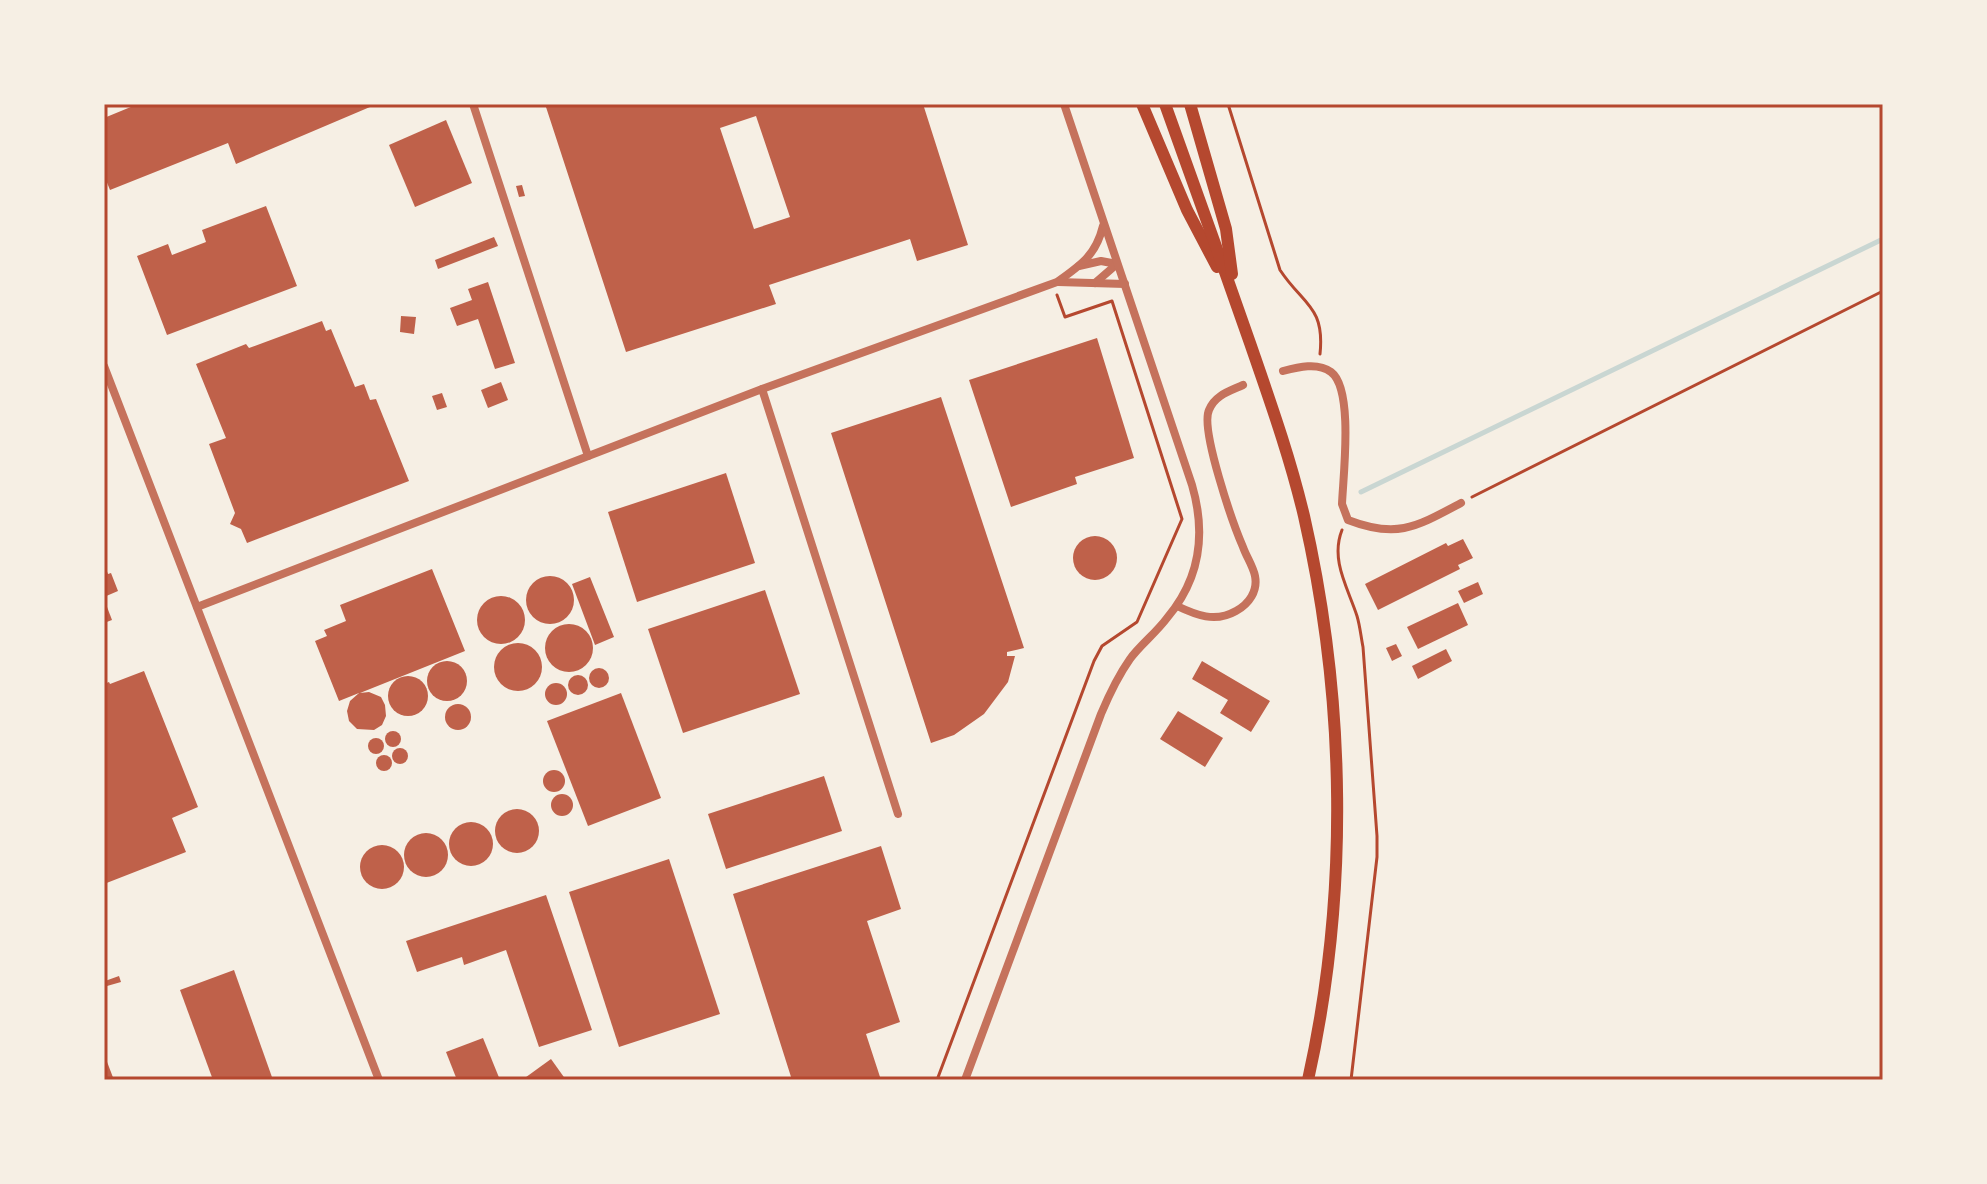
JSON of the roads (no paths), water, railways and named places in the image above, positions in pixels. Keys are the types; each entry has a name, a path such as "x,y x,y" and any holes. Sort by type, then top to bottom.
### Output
{"highway":[{"path":"1142,104 1187,210 1235,301"},
{"path":"1165,104 1283,441 1304,518 1329,668 1337,838 1331,940 1308,1080"},
{"path":"1190,104 1226,229 1235,301"}],"street":[{"path":"473,104 588,456"},
{"path":"965,1080 1105,704 1131,658 1177,606 1197,561 1201,520 1183,456 1064,104"},
{"path":"197,607 762,389 1055,282 1078,266 1099,244 1104,226"},
{"path":"1078,266 1101,261 1117,264"},
{"path":"1095,283 1117,264"},
{"path":"1055,282 1125,284"},
{"path":"104,366 379,1080"},
{"path":"1283,371 1318,366 1331,372 1340,382 1345,403 1342,504 1348,520 1373,530 1400,530 1461,503"},
{"path":"1177,606 1201,617 1217,617 1234,612 1250,600 1254,592 1255,577 1241,544 1206,422 1209,410 1218,397 1243,385"},
{"path":"762,389 898,814"}],"waterway":[{"path":"1361,492 1883,239"}]}
